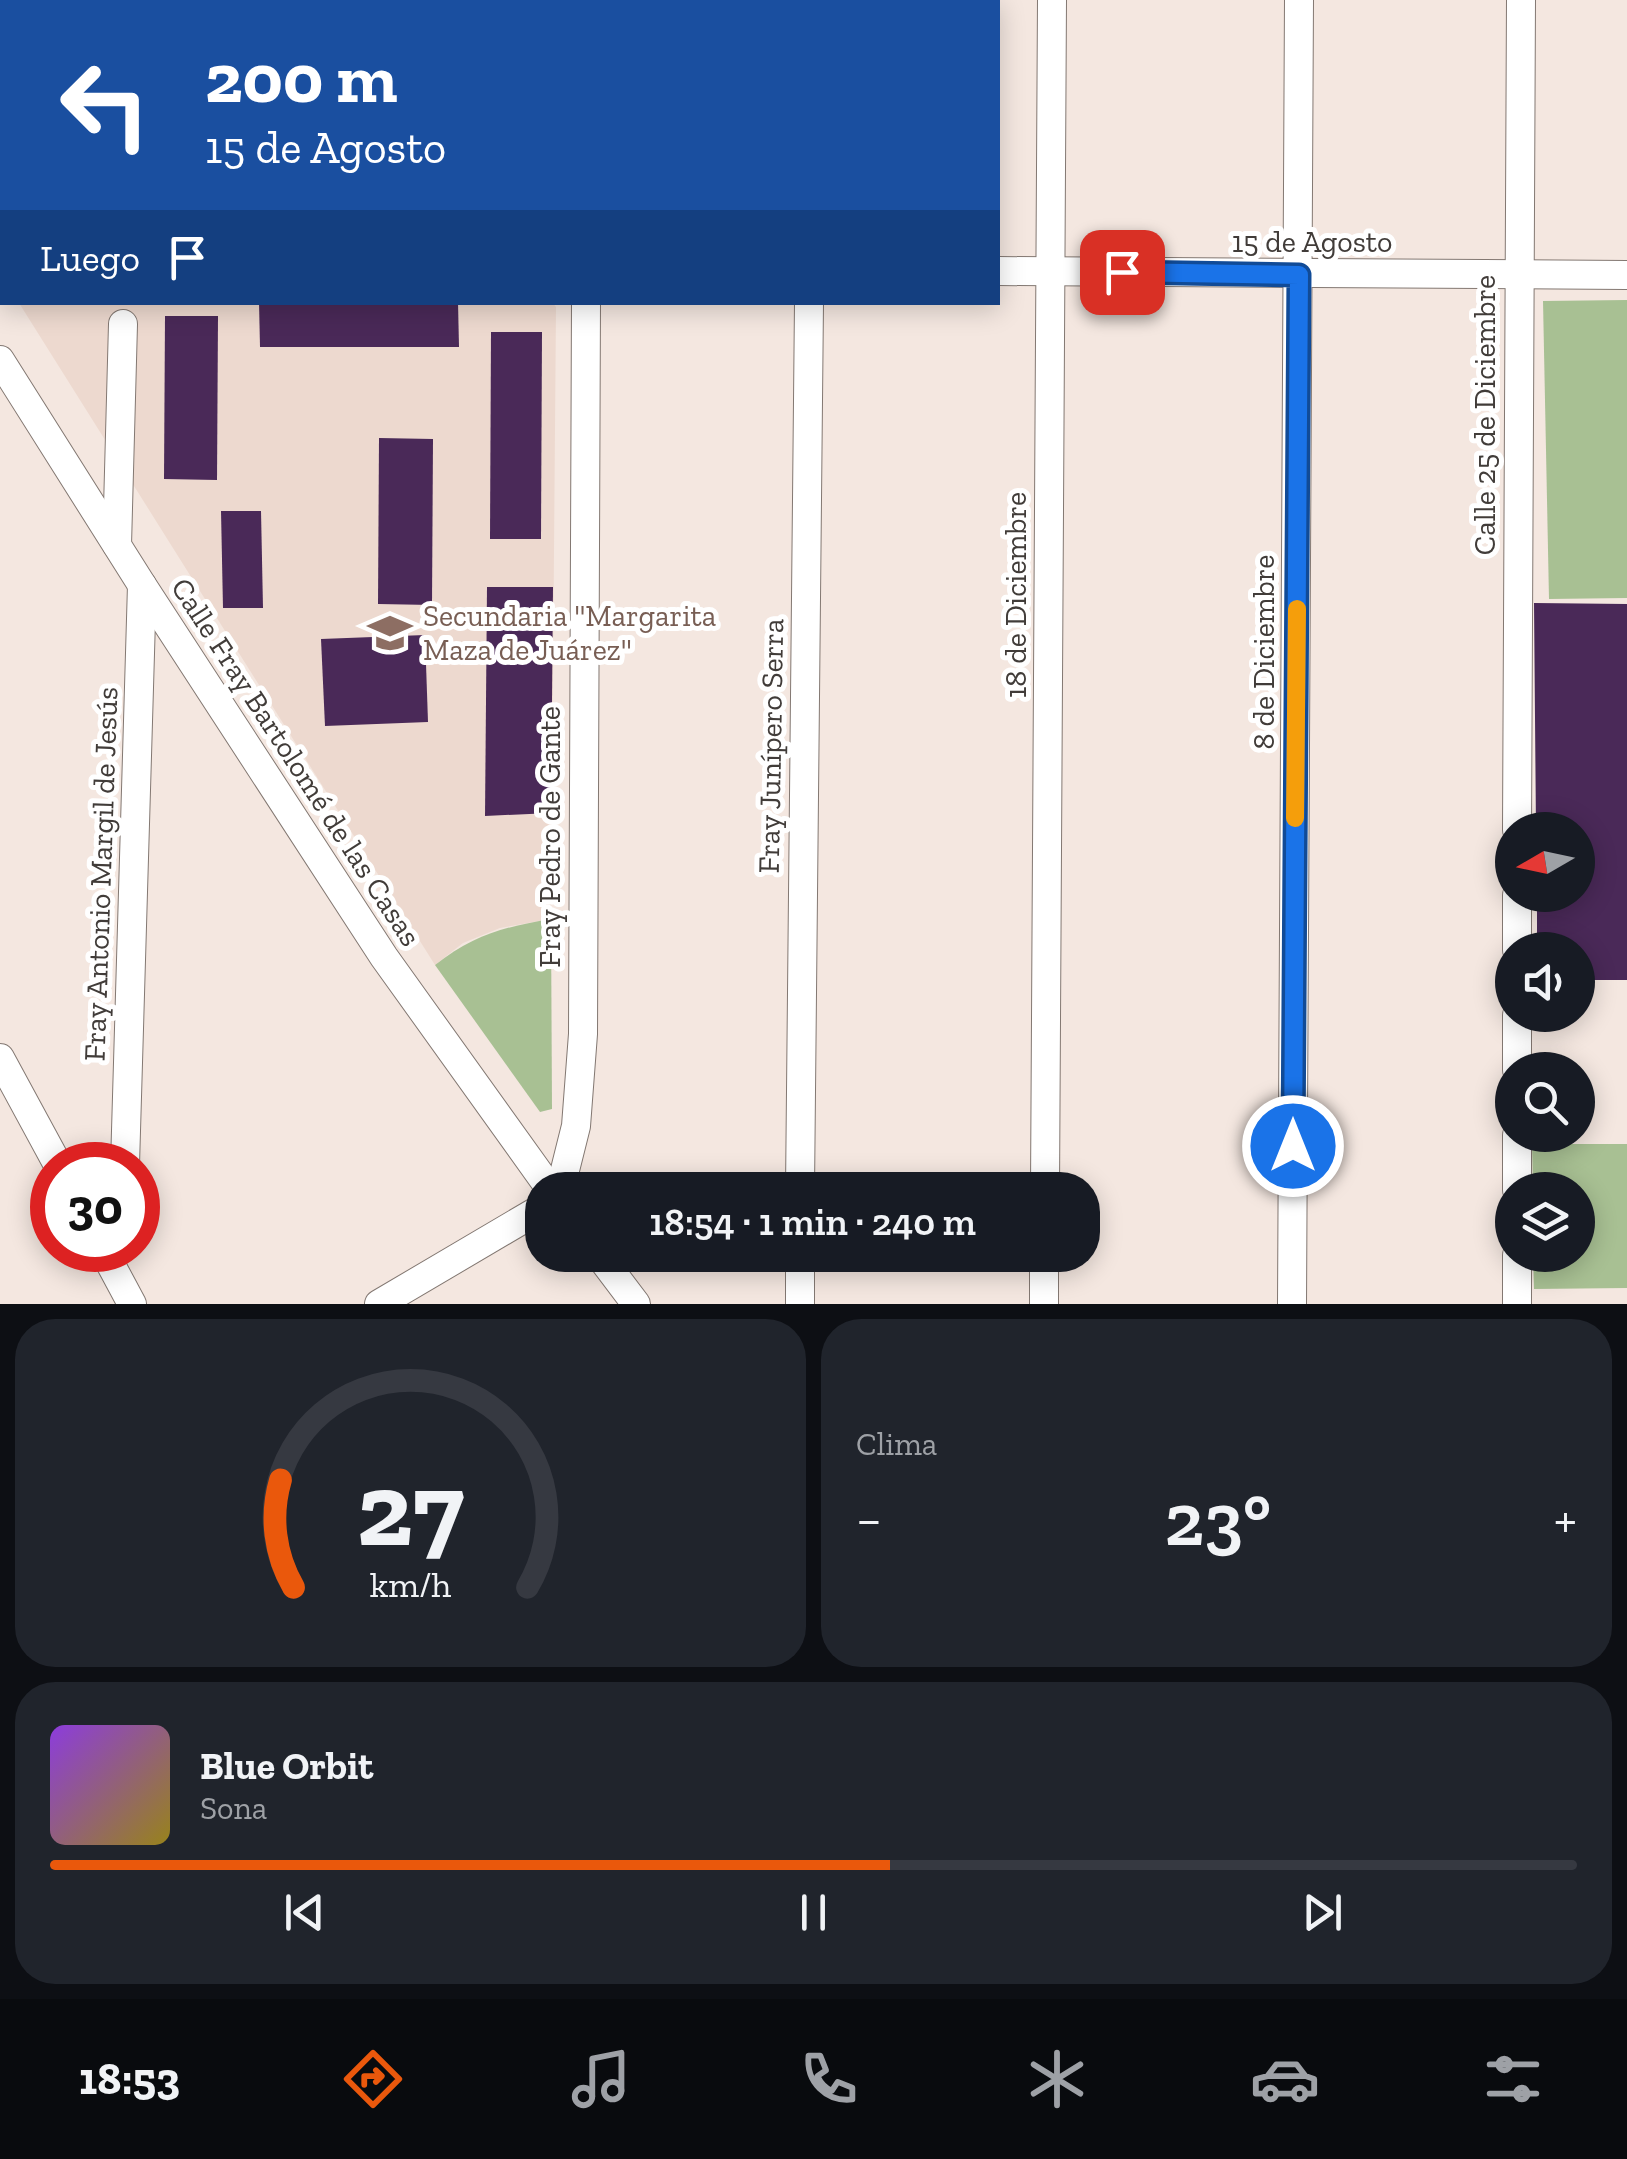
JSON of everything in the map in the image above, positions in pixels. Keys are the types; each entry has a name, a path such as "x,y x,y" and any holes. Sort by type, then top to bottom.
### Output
{"street":[{"name":"18 de Diciembre","path":"1045,1172 1052,0"},
{"name":"8 de Diciembre","path":"1292,1304 1299,0"},
{"name":"Calle 25 de Diciembre","path":"1517,812 1521,0"},
{"name":"15 de Agosto","path":"1000,271 1627,275"},
{"name":"Fray Pedro de Gante","path":"564,1172 576,1126 583,1034 586,305"},
{"name":"Fray Junípero Serra","path":"800,1172 809,305"},
{"path":"117,545 123,324"},
{"name":"Calle Fray Bartolomé de las Casas","path":"0,360 384,957 538,1172"},
{"name":"Fray Antonio Margil de Jesús","path":"126,1142 142,585"},
{"path":"0,1058 46,1142"},
{"path":"379,1304 525,1218"},
{"path":"115,1272 127,1294"},
{"path":"612,1272 636,1304"},
{"path":"800,1272 800,1304"},
{"path":"1044,1272 1044,1304"},
{"path":"1516,1272 1516,1304"}],"shaded area":[{"name":"Secundaria \"Margarita Maza de Juárez\"","path":"20,305 556,307 551,919 500,928 463,943 435,965"}],"green space":[{"path":"1627,300 1627,598 1549,599 1543,301"},
{"path":"551,919 552,1109 540,1112 435,965 490,934"},
{"path":"1595,1144 1627,1144 1627,1288 1534,1289 1534,1272 1595,1272 1595,1172 1533,1172 1532,1152 1595,1152"}],"building":[{"path":"259,305 458,305 459,347 260,347"},
{"path":"165,316 218,316 217,480 164,479"},
{"path":"491,332 542,332 541,539 490,539"},
{"path":"379,438 433,439 432,605 378,604"},
{"path":"221,511 261,511 263,608 223,608"},
{"path":"487,587 553,587 551,813 485,816"},
{"path":"1534,603 1627,604 1627,980 1595,980 1595,932 1537,932 1537,912 1595,912 1595,812 1536,812"},
{"path":"425,635 428,722 325,726 321,639"}],"slow traffic":[{"path":"1295,818 1297,609"}],"place":[{"name":"Secundaria \"Margarita Maza de Juárez\"","path":"390,633"}],"route":[{"path":"1122,272 1299,275 1293,1146"}]}
